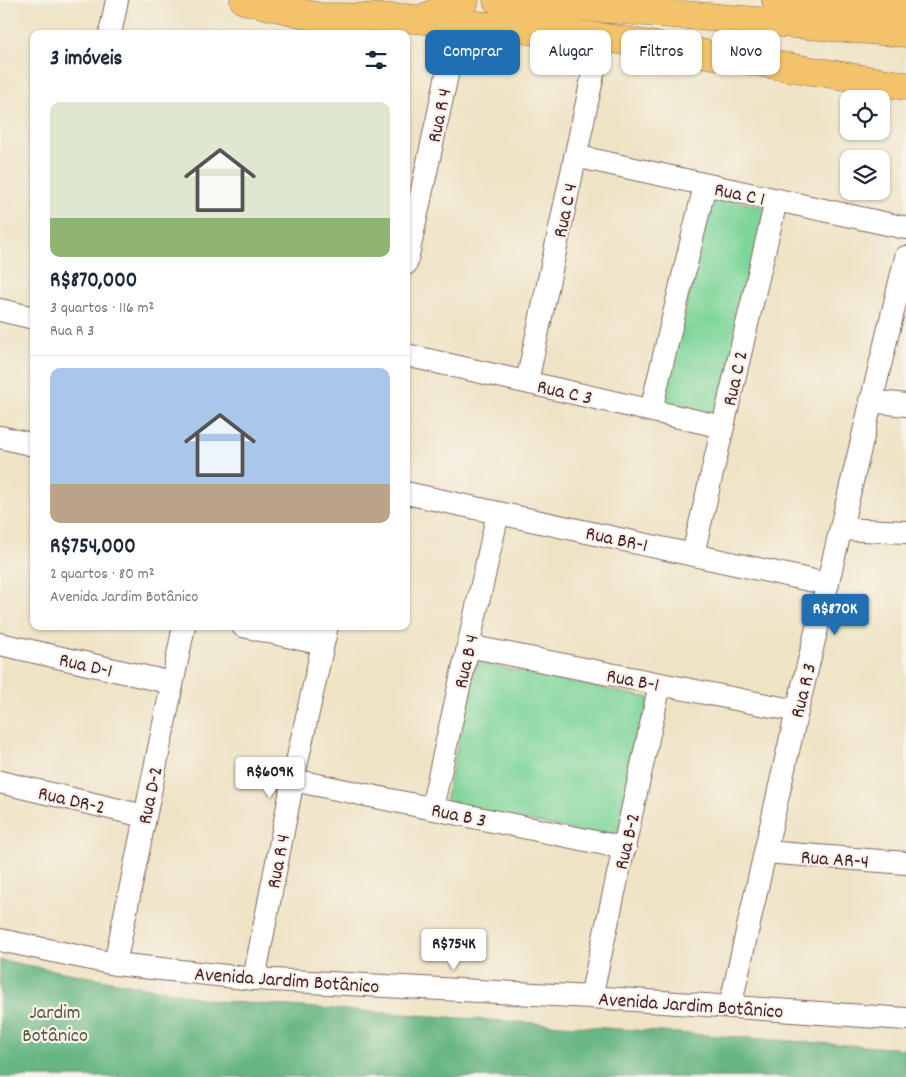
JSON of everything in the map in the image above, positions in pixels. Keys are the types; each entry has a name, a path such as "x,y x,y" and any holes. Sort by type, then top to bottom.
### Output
{"main road":[{"path":"244,0 319,16 420,20 461,12 562,30"},
{"path":"497,0 906,33"},
{"path":"776,0 906,13"},
{"path":"611,39 906,86"}],"street":[{"path":"111,30 117,0"},
{"name":"Rua R 4","path":"410,229 414,194 461,12"},
{"name":"Rua C 4","path":"526,382 593,75"},
{"name":"Rua C 1","path":"575,156 906,228"},
{"path":"651,410 705,185"},
{"name":"Rua C 2","path":"693,554 776,201"},
{"name":"Rua R 3","path":"730,1007 797,712 906,257"},
{"path":"0,310 30,317"},
{"name":"Rua C 3","path":"410,356 723,426"},
{"path":"870,401 906,405"},
{"path":"0,437 30,444"},
{"name":"Rua BR-1","path":"410,494 828,584"},
{"name":"Rua B 4","path":"432,808 498,513"},
{"path":"841,529 906,532"},
{"name":"Rua D-2","path":"116,964 144,816 183,630"},
{"path":"279,630 325,635"},
{"name":"Rua R 4","path":"254,979 293,780 325,635"},
{"name":"Rua D-1","path":"0,644 172,683"},
{"name":"Rua B-1","path":"468,646 797,712"},
{"name":"Rua B-2","path":"590,997 625,848 660,684"},
{"name":"Rua B 3","path":"293,780 625,848"},
{"name":"Rua DR-2","path":"0,782 144,816"},
{"name":"Rua AR-4","path":"765,852 906,863"},
{"name":"Avenida Jardim Botânico","path":"0,940 116,964 254,979 590,997 906,1018"}],"green space":[{"path":"712,196 767,208 718,418 663,405"},
{"path":"475,662 649,698 619,840 445,803"},
{"name":"Jardim Botânico","path":"0,960 217,1001 906,1049 906,1077 0,1077"}]}
